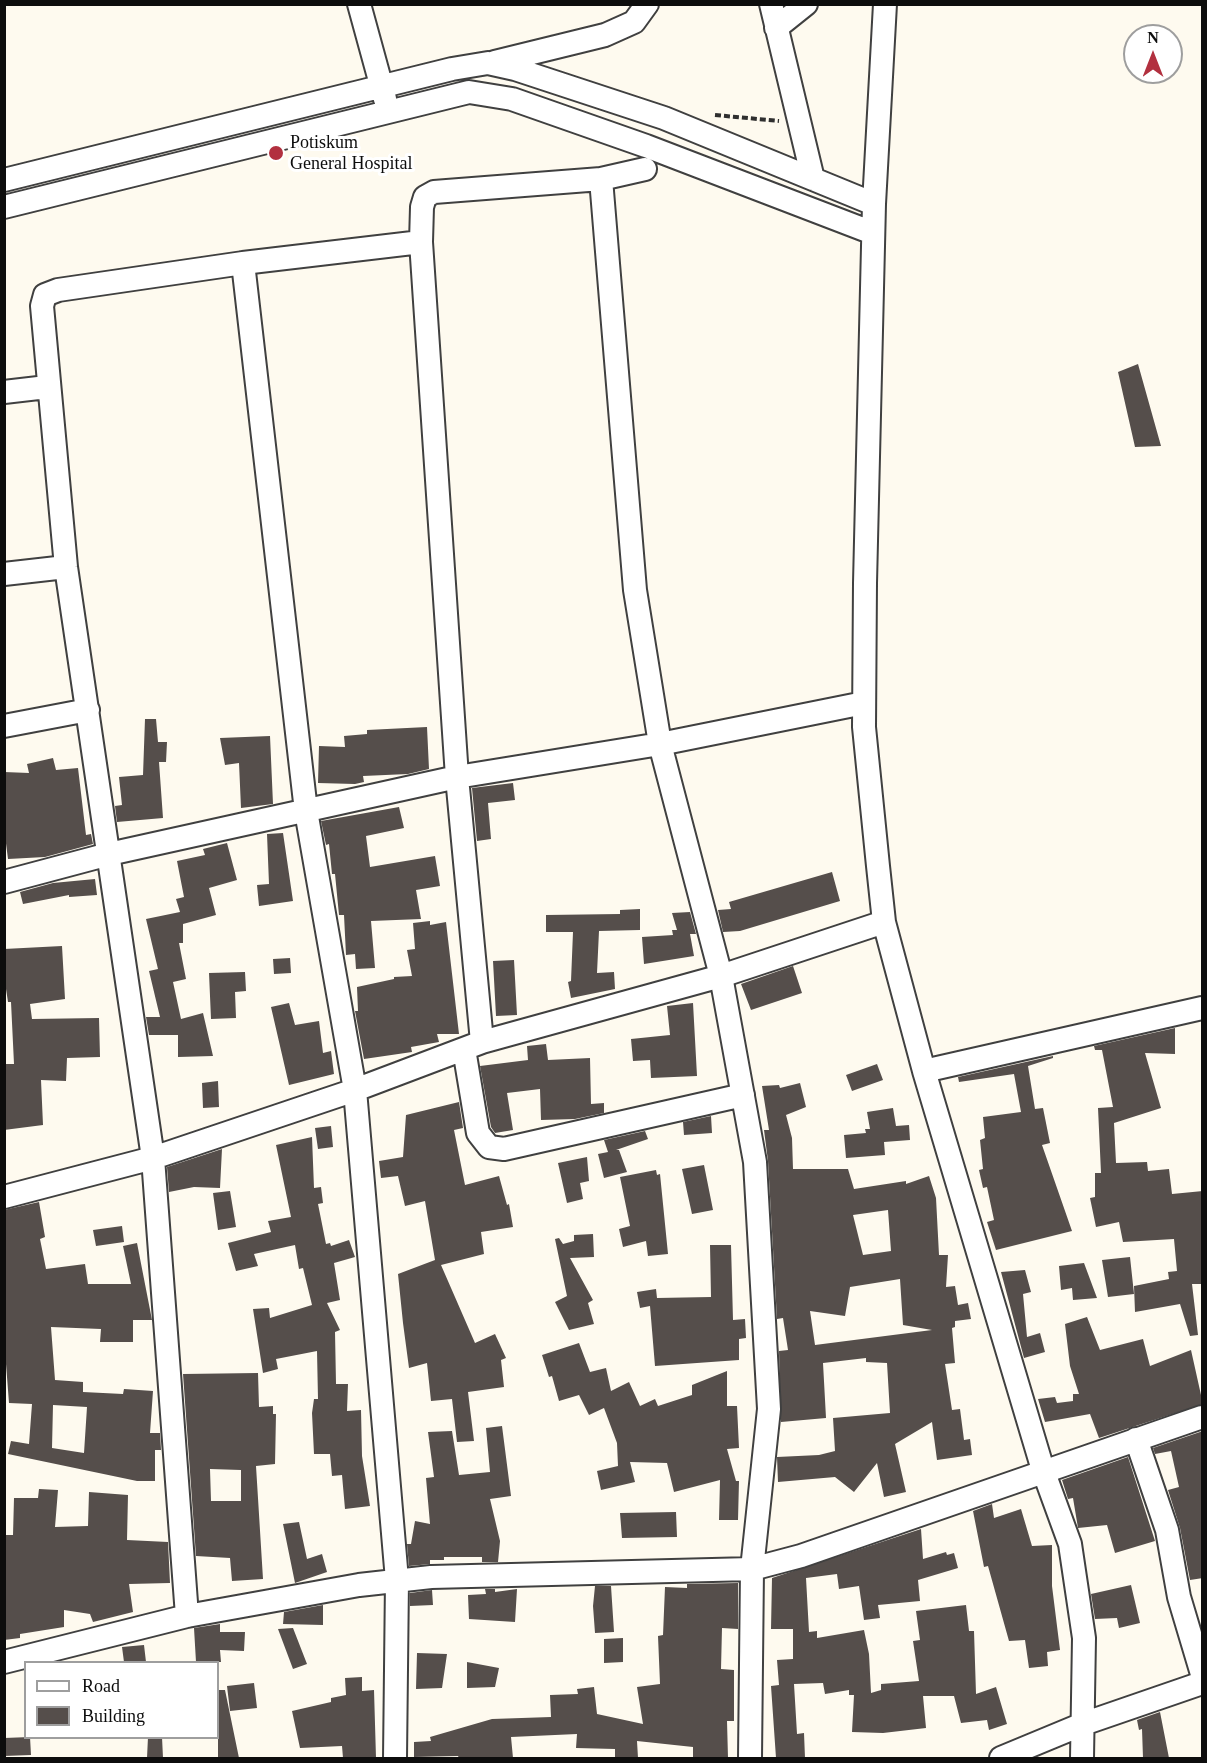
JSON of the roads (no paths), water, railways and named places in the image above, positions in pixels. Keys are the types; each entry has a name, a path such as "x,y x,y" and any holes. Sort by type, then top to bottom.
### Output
{"street":[{"path":"359,4 388,112"},
{"path":"4,180 452,69 488,63 519,62 605,35 634,22 647,4"},
{"path":"771,4 813,179"},
{"path":"776,28 806,4"},
{"path":"885,4 873,233 864,702 864,727 884,922 924,1071 1043,1470 1070,1544 1079,1590 1084,1638 1082,1758"},
{"path":"499,97 519,62"},
{"path":"519,62 664,118 874,204"},
{"path":"6,202 469,92 512,99 646,146 873,233"},
{"path":"645,169 601,179 434,192 425,197 422,207 421,242 478,1133 489,1147 504,1149 743,1095"},
{"path":"601,179 635,590 660,744 721,976 755,1162 769,1409 753,1569 750,1758"},
{"path":"187,1616 153,1158 66,567 47,387 42,306 45,295 58,290 243,263 421,242"},
{"path":"243,263 306,811 355,1089 397,1580 395,1758"},
{"path":"4,392 47,387"},
{"path":"4,574 66,567"},
{"path":"4,882 109,854 457,777 660,744 864,702"},
{"path":"4,726 88,710"},
{"path":"4,1197 153,1158 355,1089 473,1045 721,976 884,922"},
{"path":"924,1071 1203,1008"},
{"path":"4,1662 187,1616 397,1580 454,1576 753,1569 801,1556 1043,1470 1203,1417"},
{"path":"1136,1439 1167,1530 1179,1597 1203,1674"},
{"path":"1001,1758 1083,1724 1203,1683"}],"place":[{"name":"Potiskum General Hospital","path":"276,153"}]}
